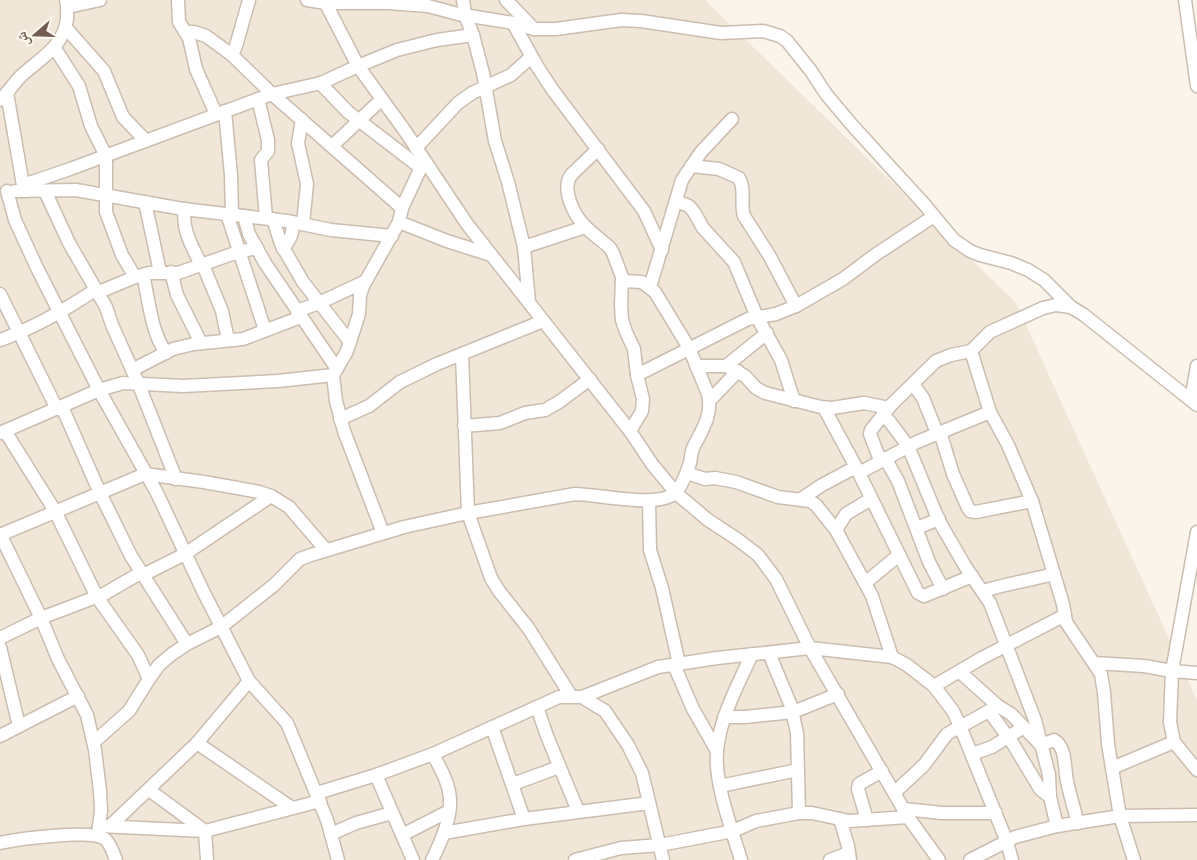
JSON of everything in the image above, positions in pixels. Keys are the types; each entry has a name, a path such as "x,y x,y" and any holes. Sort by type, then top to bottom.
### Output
{"street":[{"path":"23,188 4,96 20,77 54,47 62,37 66,28 67,3 100,0"},
{"path":"178,0 179,22 185,32 196,69 220,113 231,175 238,252 265,330"},
{"path":"232,55 249,0"},
{"path":"307,0 325,2 388,2 428,6 534,29 556,29 621,20 641,21 722,33 763,31 780,36 787,41 811,71 826,94 852,125 947,233 970,251 980,256 1011,263 1028,270 1044,280 1071,307 1084,314 1194,403"},
{"path":"463,0 464,15 473,35 485,86 494,141 508,182 524,247 529,302"},
{"path":"506,0 534,29"},
{"path":"1185,0 1197,86"},
{"path":"325,2 358,66 416,148 423,164 467,224 630,431 652,464 676,493 708,520 738,539 758,555 776,579 810,648 906,813 939,860"},
{"path":"513,23 531,57 552,89 644,211 662,250"},
{"path":"66,28 104,71 123,117 146,141"},
{"path":"185,32 194,32 206,36 232,55 272,94 402,208"},
{"path":"338,860 318,797 288,723 249,681 185,554 157,493 99,390 37,268 4,192 23,188 272,94 320,83 397,50 437,40 473,35"},
{"path":"54,47 79,86 91,126 106,156 106,212 109,222 122,255 139,276 155,334 166,353"},
{"path":"416,148 458,104 472,93 511,74 531,57"},
{"path":"320,83 348,112 423,164"},
{"path":"258,99 268,140 268,151 261,160 270,219 282,246 309,291 350,342"},
{"path":"332,146 382,99"},
{"path":"650,287 682,180 701,152 732,119"},
{"path":"0,340 20,333 97,291 139,276 165,272 178,273 238,252 258,251 282,246 292,236 306,184 298,143 302,120"},
{"path":"598,150 572,174 567,182 567,193 585,227 601,239 613,253 622,281 622,320 634,349 637,375 643,399 642,411 630,431"},
{"path":"335,372 350,342 359,314 360,295 366,280 399,222 402,208 423,164"},
{"path":"692,166 719,169 739,178 743,190 742,210 744,216 769,255 796,306"},
{"path":"23,188 46,191 76,190 185,209 270,219 331,230 392,236"},
{"path":"46,191 69,242 97,291 139,385 176,479"},
{"path":"676,201 689,206 703,228 734,262 757,317 781,360 794,401"},
{"path":"144,202 165,272 201,343"},
{"path":"185,209 183,219 191,248 202,265 222,311 228,340"},
{"path":"234,215 249,234 335,372 340,419 384,533"},
{"path":"637,375 738,324 757,317 776,314 796,306 843,279 875,255 934,216"},
{"path":"399,222 447,241 492,255"},
{"path":"524,247 585,227"},
{"path":"132,370 185,346 250,337 366,280"},
{"path":"94,742 128,711 148,679 160,665 186,644 221,627 274,585 300,559 384,533 468,513 575,494 649,501 676,493 687,474 693,450 707,421 709,401 689,348 655,292 642,282 622,281"},
{"path":"0,294 60,408 131,556 186,644"},
{"path":"943,589 929,562 898,481 883,459 870,432 886,411 936,361 943,357 971,352 990,332 1043,308 1056,305 1071,307"},
{"path":"340,419 369,406 400,382 543,320"},
{"path":"709,401 732,369 766,333"},
{"path":"971,352 990,412 1008,446 1032,501 1066,622 1101,674 1108,744 1120,816 1134,860"},
{"path":"462,354 468,513 491,578 576,696 605,711 628,745 642,773 663,860"},
{"path":"696,366 732,369 765,393 794,401 824,408 864,403 886,411"},
{"path":"1194,403 1197,366"},
{"path":"148,679 138,655 97,597 55,511 2,432 99,390 123,383 183,386 259,382 335,372"},
{"path":"464,426 500,423 525,414 545,410 590,379"},
{"path":"912,384 923,398 970,511 976,512 1032,501"},
{"path":"824,408 858,470 918,593 924,596 972,576"},
{"path":"886,411 890,422 908,446 939,519 956,551 990,603 1030,705 1049,775 1050,797 1057,826"},
{"path":"801,499 822,485 883,459 938,432 990,412"},
{"path":"116,860 109,844 104,838 102,829 94,742 87,715 0,535 145,474 259,492 271,496 289,507 326,550"},
{"path":"687,474 705,479 715,478 736,482 778,497 810,500 816,505 836,530 872,596 892,657"},
{"path":"0,638 41,618 97,597 185,554 271,496"},
{"path":"836,530 846,514 871,499"},
{"path":"649,501 650,550 662,588 677,664 693,710 717,751"},
{"path":"917,528 939,519"},
{"path":"1197,532 1172,671 1170,722 1174,742 1197,770"},
{"path":"865,583 899,555"},
{"path":"983,591 1054,574"},
{"path":"934,686 1065,615"},
{"path":"0,647 19,726"},
{"path":"1,840 102,829 205,831 292,808 433,754 558,697 576,696 658,667 717,658 810,648 892,657 907,665 934,686 953,711 960,726 996,813 1012,860"},
{"path":"769,653 793,712 797,734 799,813"},
{"path":"741,860 720,786 717,751 724,717 752,654"},
{"path":"1094,663 1144,666 1197,673"},
{"path":"960,672 994,708 1008,738 1040,789 1050,797"},
{"path":"102,829 149,790 197,743 249,681"},
{"path":"724,717 745,717 793,712 838,694"},
{"path":"0,736 78,696"},
{"path":"537,707 578,811"},
{"path":"895,792 924,765 947,734 994,708 1011,714 1041,745"},
{"path":"492,727 524,819"},
{"path":"972,754 1008,738 1024,727"},
{"path":"1041,745 1054,740 1059,745 1063,755 1067,783 1078,823"},
{"path":"1112,768 1174,742"},
{"path":"197,743 292,808"},
{"path":"432,860 444,833 450,801 444,777 433,754"},
{"path":"513,784 560,767"},
{"path":"720,786 798,770"},
{"path":"867,820 858,790 859,784 882,771"},
{"path":"376,775 413,860"},
{"path":"149,790 205,831 207,860"},
{"path":"444,833 578,811 649,803"},
{"path":"402,835 448,811"},
{"path":"331,834 356,823 392,813"},
{"path":"575,860 620,848 660,845 732,831 756,821 799,813 849,821 867,820 906,813 996,813"},
{"path":"970,860 1027,833 1057,826 1120,816 1197,815"},
{"path":"830,860 849,857 840,820"}],"shaded area":[{"path":"0,0 705,0 1016,303 1197,700 1197,860 0,860"}]}
